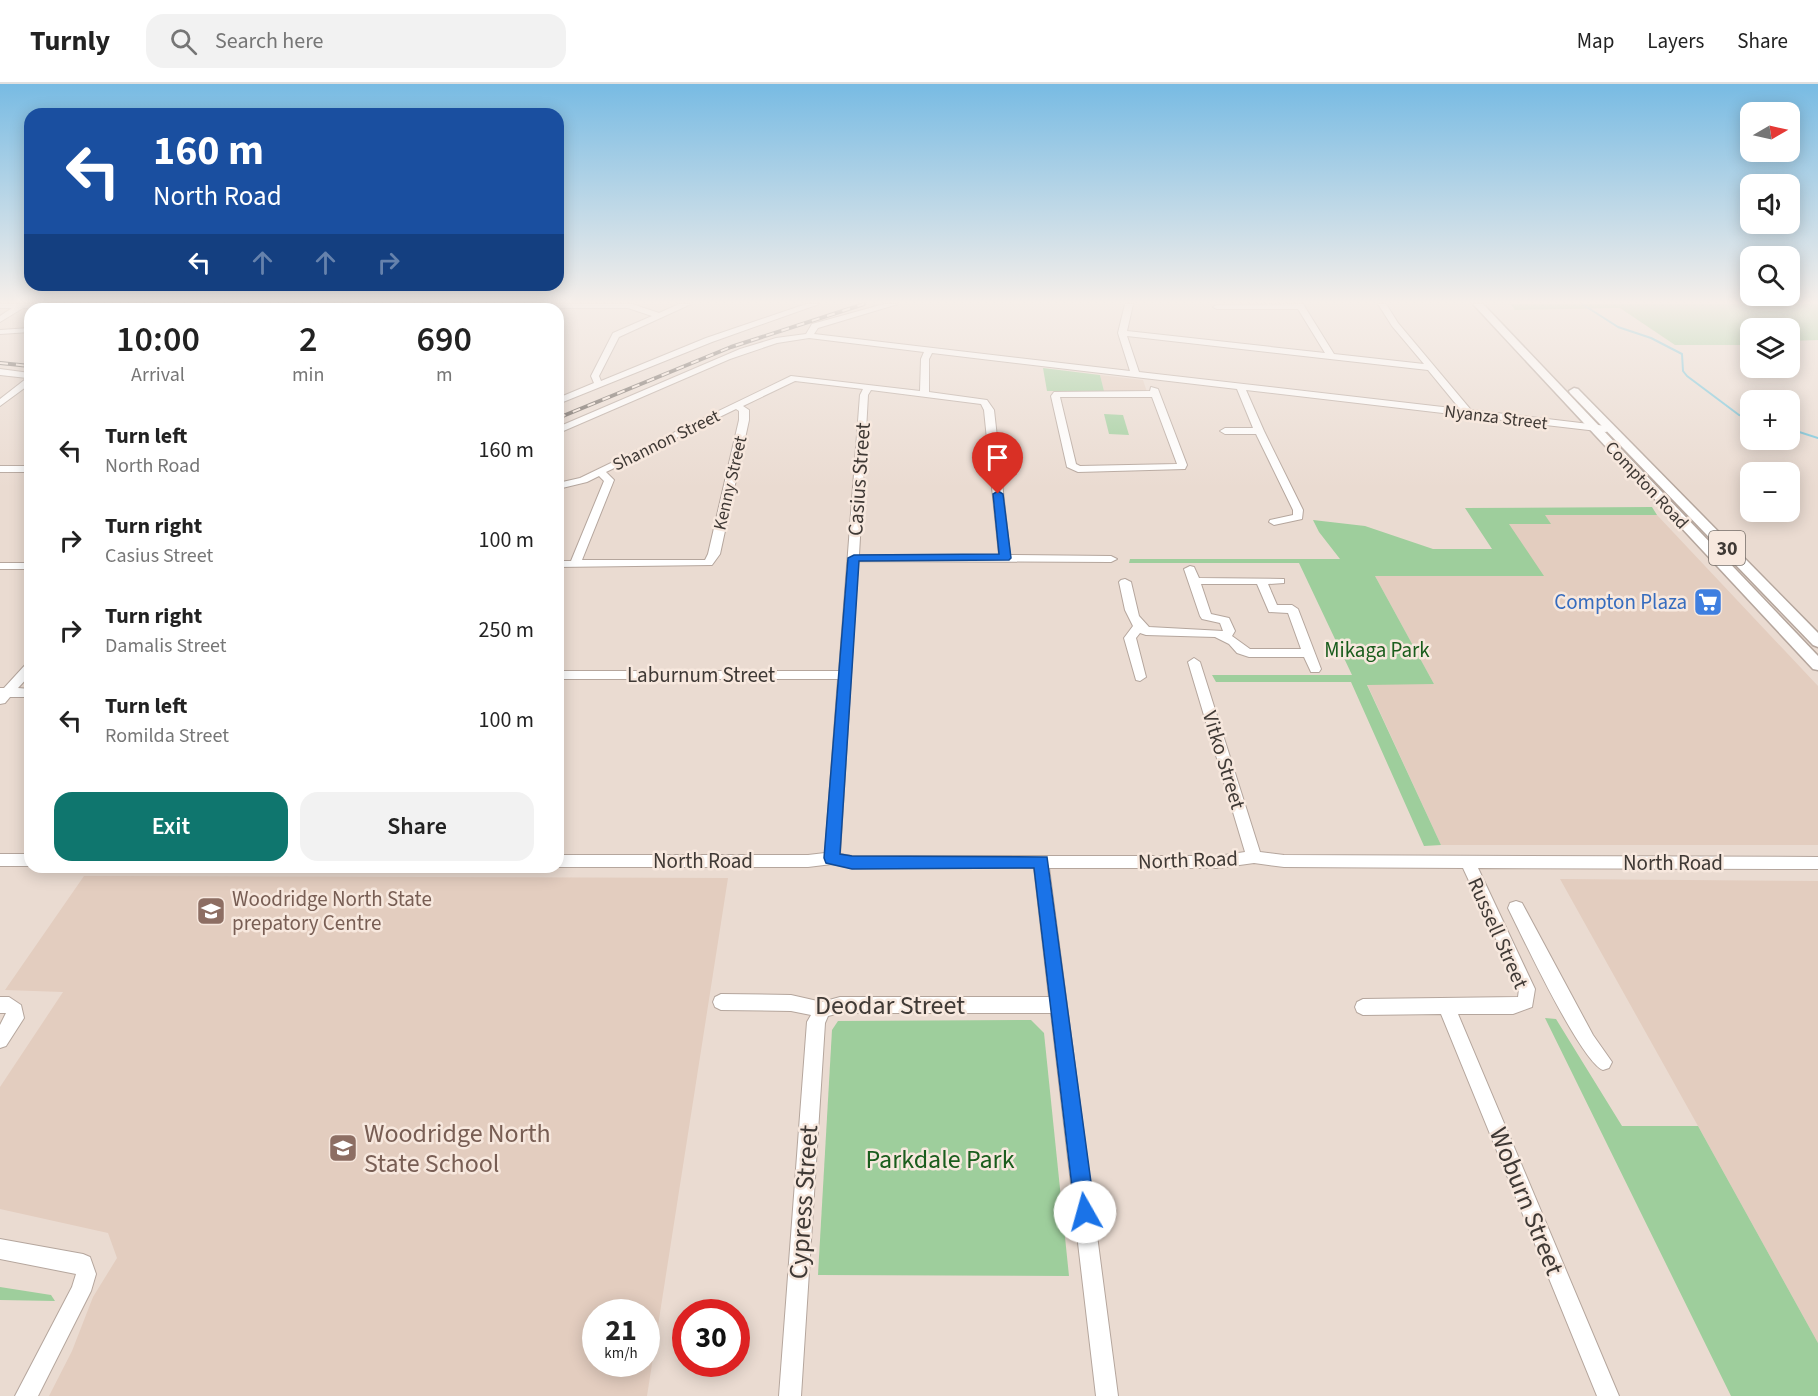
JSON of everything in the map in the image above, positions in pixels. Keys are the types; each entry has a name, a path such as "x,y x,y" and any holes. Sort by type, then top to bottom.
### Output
{"main road":[{"name":"Compton Road","path":"1534,365 1818,665"},
{"name":"Compton Road","path":"1549,365 1818,642"}],"street":[{"path":"601,365 596,376 601,386"},
{"path":"564,400 650,365"},
{"path":"564,427 713,365"},
{"path":"924,393 925,365"},
{"name":"Nyanza Street","path":"1069,365 1594,429 1611,429"},
{"path":"1132,365 1135,373"},
{"path":"1409,365 1433,368"},
{"path":"1431,365 1468,413"},
{"path":"0,372 24,375"},
{"name":"Shannon Street","path":"564,485 577,483 794,378 984,402 989,410 1005,558"},
{"path":"0,403 24,385"},
{"path":"1240,386 1259,431 1298,510 1298,517 1274,522"},
{"name":"Casius Street","path":"832,858 864,395 868,387"},
{"path":"1155,391 1181,467 1078,469 1071,465 1055,396 1057,394 1155,391"},
{"name":"Kenny Street","path":"575,564 708,563 716,544 744,420 744,410 737,406"},
{"path":"1225,431 1259,431"},
{"path":"564,564 575,564 613,469 620,462"},
{"path":"0,469 24,469"},
{"path":"596,474 609,481"},
{"path":"596,474 603,483 604,493"},
{"path":"564,486 591,487 604,493"},
{"path":"854,558 1112,559"},
{"path":"0,566 24,566"},
{"path":"1225,636 1229,631 1226,621 1206,616 1192,575 1280,581"},
{"path":"1261,581 1273,609 1292,609 1315,669"},
{"path":"1125,582 1135,622 1139,628 1146,631 1216,633 1225,636 1241,650 1249,652 1310,652"},
{"path":"1139,628 1130,638 1140,677"},
{"name":"Vitko Street","path":"1194,662 1254,857"},
{"path":"2,695 24,673"},
{"name":"Laburnum Street","path":"564,675 845,675"},
{"path":"2,695 24,693"},
{"name":"North Road","path":"564,861 808,861 832,858 852,862 1218,862 1254,857 1284,861 1468,863 1818,863"},
{"path":"0,860 24,860"},
{"path":"1041,862 1107,1396"},
{"name":"Russell Street","path":"1447,1007 1513,1006 1526,1002 1527,989 1468,863"},
{"path":"1516,908 1587,1041 1604,1062"},
{"name":"Deodar Street","path":"721,1002 792,1002 822,1010 840,1005 1060,1005"},
{"path":"0,1005 9,1005 15,1010 15,1018 0,1040"},
{"path":"1363,1006 1447,1007"},
{"name":"Woburn Street","path":"1447,1007 1608,1396"},
{"name":"Cypress Street","path":"789,1396 816,1022 822,1010"},
{"path":"0,1249 83,1264 86,1274 81,1291 26,1396"}],"shaded area":[{"path":"1100,375 1143,380 1147,392 1104,391"},
{"path":"1544,515 1657,515 1818,686 1818,845 1441,845 1367,684 1434,684 1375,576 1543,576 1508,524 1550,523"},
{"name":"Woodridge North State School","path":"84,876 728,878 660,1313 660,1299 582,1299 582,1377 650,1377 647,1396 49,1396 72,1351 93,1297 117,1258 108,1233 0,1209 0,1087 63,992 5,990"},
{"path":"1560,879 1818,881 1818,1343 1698,1126"}],"green space":[{"path":"1043,368 1100,375 1104,391 1047,391"},
{"path":"1104,414 1123,415 1129,435 1109,434"},
{"name":"Mikaga Park","path":"1652,507 1657,515 1545,515 1551,524 1509,524 1544,576 1375,576 1434,684 1367,685 1441,845 1424,846 1351,682 1216,682 1212,675 1352,675 1299,563 1129,563 1130,559 1340,559 1319,532 1313,520 1365,526 1433,549 1492,549 1465,508"},
{"path":"1545,1018 1556,1019 1622,1126 1698,1126 1818,1343 1818,1396 1731,1396"},
{"name":"Parkdale Park","path":"1031,1020 1044,1033 1069,1276 818,1275 832,1030 838,1021"},
{"path":"0,1287 51,1295 55,1301 0,1300"}],"waterway":[{"path":"1683,365 1683,371 1687,376 1740,415"},
{"path":"1800,432 1818,438"}],"railway":[{"path":"564,416 687,365"}],"place":[{"name":"Compton Plaza","path":"1708,602"},
{"name":"Woodridge North State prepatory Centre","path":"211,911"},
{"name":"Woodridge North State School","path":"343,1148"}],"route":[{"path":"998,494 1005,558 854,558 832,858 852,862 1041,862 1085,1212"}]}
